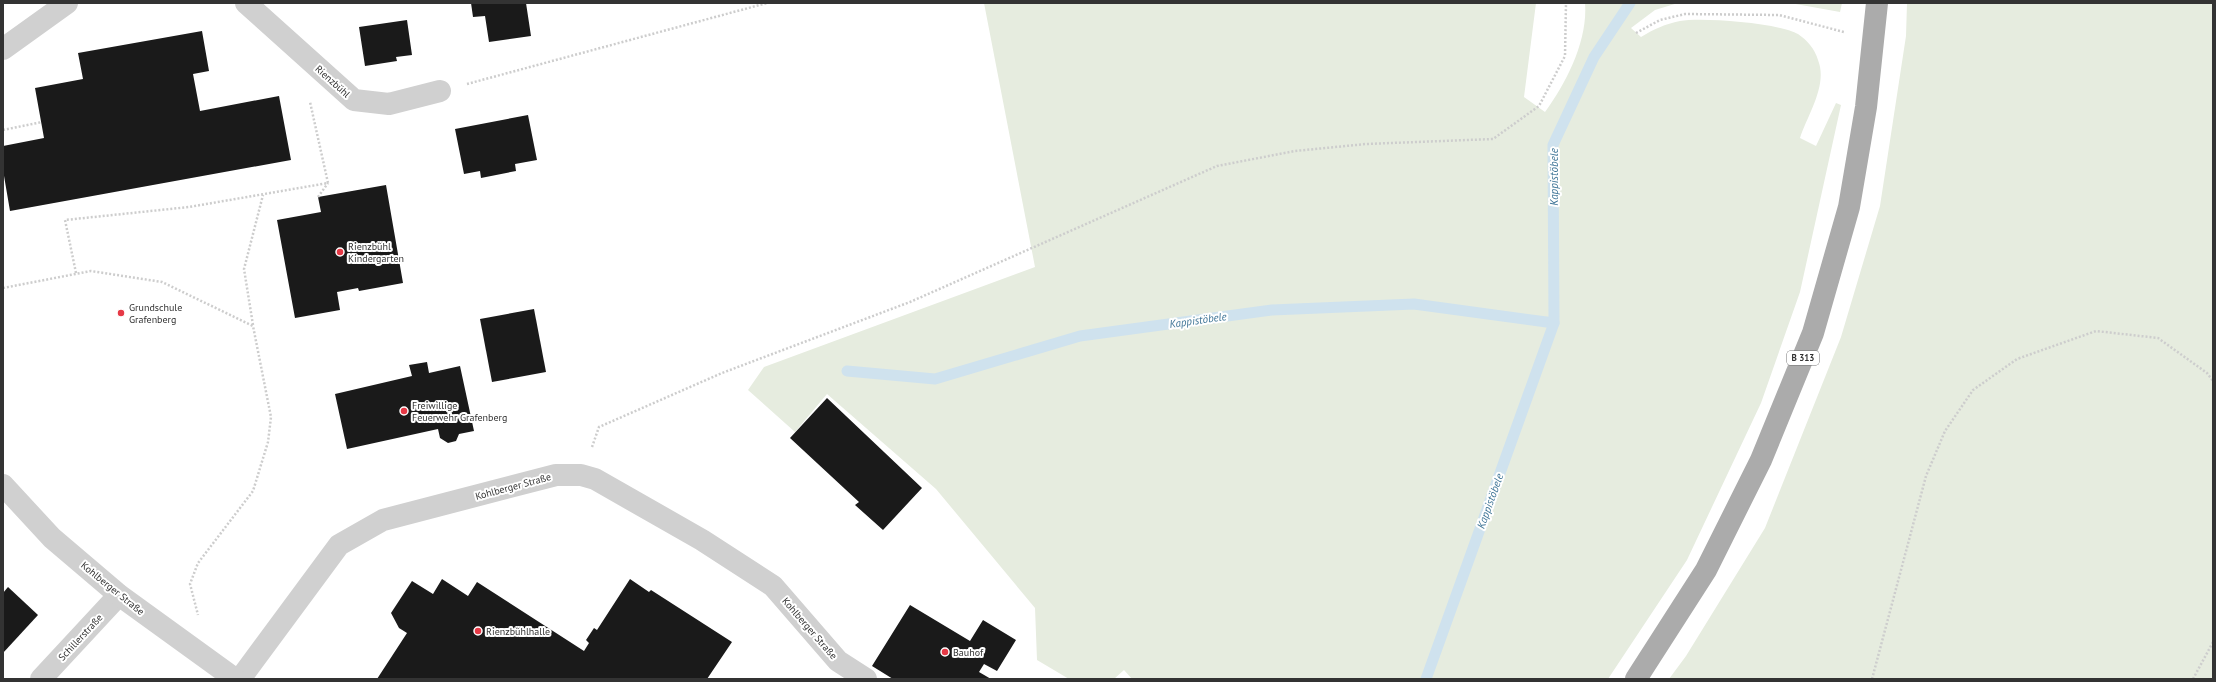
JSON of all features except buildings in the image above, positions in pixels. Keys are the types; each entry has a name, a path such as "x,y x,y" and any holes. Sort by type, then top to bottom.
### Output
{"main road":[{"name":"B 313","path":"1636,679 1706,570 1761,460 1813,333 1849,207 1866,107 1877,3"}],"street":[{"path":"3,49 67,3"},
{"name":"Rienzbühl","path":"246,3 354,100 389,104 440,91"},
{"name":"Kohlberger Straße","path":"240,679 339,545 383,520 556,475 581,475 595,479 702,540 773,586 838,661 866,679"},
{"name":"Kohlberger Straße","path":"3,485 52,538 119,595 235,679"},
{"name":"Schillerstraße","path":"41,679 119,595"}],"path":[{"path":"440,91 767,3"},
{"path":"581,475 599,427 722,373 910,302 1217,166 1295,151 1358,145 1493,139 1539,106 1565,56 1566,3"},
{"path":"1636,34 1660,20 1685,14 1778,15 1873,39"},
{"path":"309,97 328,183 318,197"},
{"path":"3,130 42,122"},
{"path":"76,273 65,220 189,207 328,183"},
{"path":"194,648 202,629 190,584 198,563 253,491 268,442 271,417 253,326 244,269 263,194"},
{"path":"3,288 91,271 162,282 253,326"},
{"path":"1872,679 1926,476 1946,431 1973,390 2017,358 2096,331 2158,338 2207,373 2213,381"},
{"path":"2193,679 2213,642"}],"shaded area":[{"path":"984,3 1536,3 1524,97 1545,112 1561,88 1574,60 1583,31 1585,3 1678,3 1655,10 1631,28 1641,37 1660,27 1675,22 1691,20 1722,20 1758,24 1788,30 1798,34 1807,42 1817,56 1821,79 1816,99 1800,138 1816,146 1836,103 1841,105 1800,292 1761,403 1687,560 1608,679 1132,679 1124,670 1114,679 1069,679 1037,660 1035,608 936,489 827,394 795,432 748,390 764,367 1035,267"},
{"path":"1790,3 1842,3 1840,12"},
{"path":"1907,3 2213,3 2213,679 1669,679 1686,656 1765,528 1841,337 1880,206 1906,36"}],"waterway":[{"name":"Kappistöbele","path":"1426,679 1554,323 1553,145 1594,57 1630,3"},
{"name":"Kappistöbele","path":"847,371 935,379 1080,336 1272,310 1414,304 1554,323"}],"place":[{"name":"Rienzbühl Kindergarten","path":"340,252"},
{"name":"Grundschule Grafenberg","path":"121,313"},
{"name":"Freiwillige Feuerwehr Grafenberg","path":"404,411"},
{"name":"Rienzbühlhalle","path":"478,631"},
{"name":"Bauhof","path":"945,652"}]}
